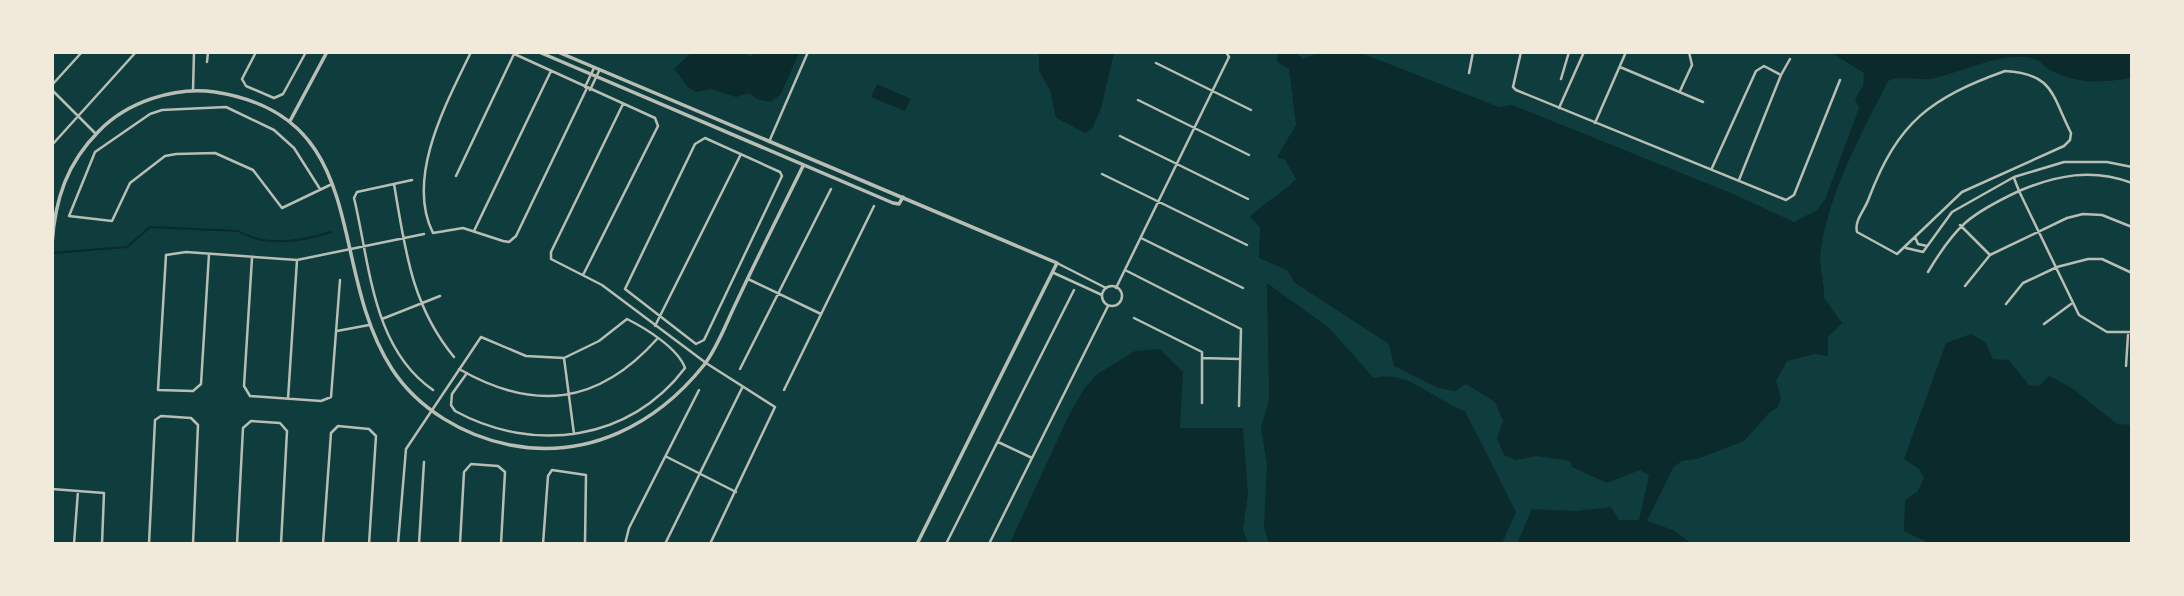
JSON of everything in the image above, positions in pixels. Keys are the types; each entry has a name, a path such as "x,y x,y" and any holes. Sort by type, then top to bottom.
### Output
{"street":[{"path":"82,52 52,88 96,134"},
{"path":"52,145 135,52"},
{"path":"193,91 194,52"},
{"path":"207,62 208,52"},
{"path":"256,52 242,79 246,86 274,98 283,94 306,52"},
{"path":"289,122 327,52"},
{"path":"471,52 430,152 425,180 426,206 433,233 450,229 474,231 503,242 516,236 594,68"},
{"path":"539,52 590,76 896,204 903,197"},
{"path":"558,52 1057,262 1106,288 1116,288"},
{"path":"769,142 808,52"},
{"path":"1469,73 1473,52"},
{"path":"1521,52 1514,89 1783,200 1794,195 1840,80"},
{"path":"1561,79 1569,52"},
{"path":"1559,108 1584,52"},
{"path":"1595,123 1626,52"},
{"path":"1680,91 1692,65 1689,52"},
{"path":"456,176 512,53 655,118 658,126 583,275"},
{"path":"1116,288 1213,91 1228,53"},
{"path":"1739,180 1790,59"},
{"path":"1156,63 1251,110"},
{"path":"1712,169 1756,71 1764,66 1781,75"},
{"path":"1619,67 1703,102"},
{"path":"474,231 551,71"},
{"path":"587,88 599,71"},
{"path":"2005,71 2028,73 2045,80 2071,132 2070,140 2064,146 1962,192 1915,236 1906,248 1897,254 1855,229 1885,157 1915,119 1932,103 2005,71"},
{"path":"53,242 58,194 72,164 96,134 121,112 149,100 193,91 226,94 252,101 289,122 320,154 333,183 369,325 402,383 447,422 488,440 538,449 584,445 635,428 657,413 706,363 803,166"},
{"path":"1138,100 1249,155"},
{"path":"623,104 551,252 551,259 602,285 742,388 774,404 776,410 710,544"},
{"path":"320,189 288,140 274,130 226,107 162,110 150,114 95,152 69,211 73,218 112,221 130,183 165,156 176,154 221,155 257,173 282,208 333,183"},
{"path":"1120,136 1248,199"},
{"path":"705,138 741,154 780,172 781,181 704,340 696,344 627,293 625,285 699,139 705,138"},
{"path":"655,326 662,317 741,154"},
{"path":"1906,248 1923,253 1960,205 2014,177 2064,162 2107,162 2132,167"},
{"path":"1102,174 1247,245"},
{"path":"1928,272 1960,225 2019,191 2068,174 2090,174 2132,183"},
{"path":"2014,177 2071,303 2089,324 2107,332 2130,333 2126,366"},
{"path":"412,180 357,192 354,198 382,319 407,365 433,390"},
{"path":"394,184 403,239 420,303 435,334 454,357"},
{"path":"740,369 776,292 831,189"},
{"path":"785,390 874,206"},
{"path":"1965,286 1990,255 2038,229 2083,214 2102,215 2132,227"},
{"path":"1960,225 1990,255"},
{"path":"209,254 201,384 193,391 158,390 164,259 170,252 209,254 252,258 297,260 424,234"},
{"path":"1915,236 1918,244 1927,246"},
{"path":"1141,238 1243,288"},
{"path":"252,258 244,389 250,396 320,401 328,399 333,393 340,281"},
{"path":"2006,304 2023,283 2057,267 2102,259 2132,273"},
{"path":"288,399 297,260"},
{"path":"917,544 1057,262"},
{"path":"1125,270 1241,329 1238,406"},
{"path":"1052,272 1102,295 1108,306"},
{"path":"747,279 821,314"},
{"path":"1102,295 1106,288"},
{"path":"1108,306 1114,306 1121,299 1116,288"},
{"path":"946,544 1073,290"},
{"path":"382,319 440,296"},
{"path":"2044,324 2071,303"},
{"path":"989,544 1108,306"},
{"path":"1134,318 1199,349 1202,358 1202,403"},
{"path":"398,544 406,449 481,337 526,356 564,358 599,341 627,319 683,360 685,368 650,404 617,423 574,434 526,436 485,426 455,411 451,405 452,394 467,373"},
{"path":"337,331 369,325"},
{"path":"459,369 508,392 535,397 568,394 622,373 657,339"},
{"path":"564,358 574,434"},
{"path":"1202,358 1240,359"},
{"path":"665,544 742,388"},
{"path":"625,544 629,528 699,390"},
{"path":"149,544 155,420 161,416 195,421 193,544"},
{"path":"237,544 243,428 251,421 280,423 287,431 281,544"},
{"path":"323,544 331,433 338,426 373,432 376,436 369,544"},
{"path":"998,442 1032,458"},
{"path":"666,457 736,492"},
{"path":"419,544 424,462"},
{"path":"460,544 464,472 471,464 498,467 505,472 501,544"},
{"path":"543,544 549,473 552,470 586,475 585,544"},
{"path":"52,489 103,494 102,544"},
{"path":"74,544 78,491"}],"water":[{"path":"691,53 745,53 751,57 754,53 799,53 781,94 770,102 757,99 750,93 736,97 711,89 696,92 688,87 674,69"},
{"path":"1039,53 1114,53 1101,108 1092,129 1085,133 1056,118 1050,90 1039,71"},
{"path":"1278,53 1296,53 1303,59 1318,53 1361,53 1499,107 1512,105 1731,193 1794,222 1817,210 1825,200 1859,108 1855,99 1863,86 1864,73 1832,53 2131,53 2132,78 2099,82 2080,80 2048,69 2035,59 2009,57 1929,79 1898,78 1888,81 1839,184 1825,228 1820,256 1824,298 1842,323 1828,337 1828,356 1815,354 1787,361 1776,381 1781,398 1778,407 1769,413 1744,441 1697,459 1682,461 1673,468 1647,521 1673,530 1691,543 1517,544 1532,509 1576,511 1611,507 1619,520 1639,520 1649,475 1640,470 1607,483 1572,467 1570,461 1537,456 1516,460 1504,455 1497,438 1503,421 1495,402 1466,384 1455,391 1438,388 1394,366 1389,344 1295,283 1287,270 1259,258 1260,227 1250,217 1296,179 1285,160 1277,157 1296,125 1289,69 1277,62"},
{"path":"877,84 911,99 905,111 871,97"},
{"path":"1267,283 1328,327 1374,378 1386,376 1410,382 1465,411 1516,512 1502,543 1269,543 1264,527 1267,464 1261,428 1269,400"},
{"path":"1971,334 1985,342 1993,359 2009,360 2029,385 2039,386 2049,376 2072,388 2117,424 2131,425 2131,543 1929,543 1904,531 1905,500 1918,491 1924,478 1919,469 1904,459 1946,343"},
{"path":"1160,349 1183,372 1180,428 1243,428 1248,493 1243,530 1248,543 1010,543 1068,417 1084,389 1096,375 1135,351"}],"waterway":[{"path":"52,253 127,247 150,227 238,231 261,240 273,241 296,240 331,232"}]}
